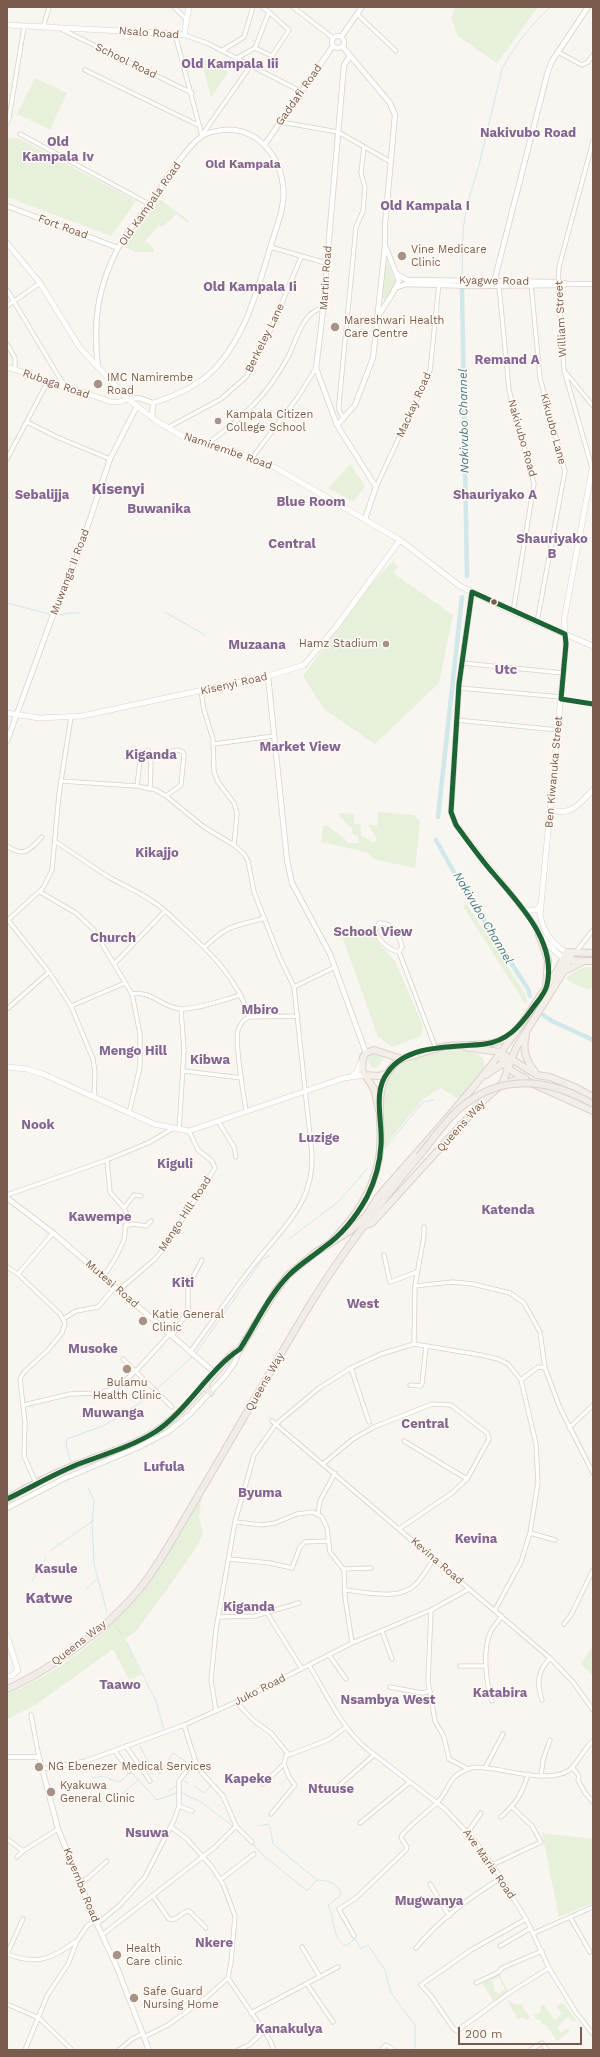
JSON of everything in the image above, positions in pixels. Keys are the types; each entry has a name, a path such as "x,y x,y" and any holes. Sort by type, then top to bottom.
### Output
{"highway":[{"path":"363,1226 385,1197 458,1110 479,1095 518,1083 544,1084 566,1090 593,1104"},
{"path":"7,1499 36,1483 81,1463 126,1446 155,1432 188,1403 215,1373 234,1357 275,1292 288,1275 316,1252 350,1231 385,1197"},
{"name":"Queens Way","path":"7,1689 32,1678 70,1650 117,1613 138,1590 221,1457 311,1303 363,1226"},
{"path":"205,1385 210,1392"},
{"path":"81,1463 84,1470"}],"main road":[{"path":"184,35 189,7"},
{"name":"Nsalo Road","path":"7,25 184,35"},
{"name":"Namirembe Road","path":"7,243 40,283 74,340 98,368 128,399 152,418 167,428 207,444 252,458 276,468 400,540 460,586 513,612 593,646"},
{"name":"Rubaga Road","path":"7,367 112,402 119,402 128,399"},
{"name":"Ben Kiwanuka Street","path":"569,956 551,941 543,928 540,916 566,644 564,620 593,468"},
{"name":"Kisenyi Road","path":"7,713 44,718 96,714 268,676 307,664 378,572 400,540"},
{"path":"472,592 459,688 451,812 456,825 524,910 539,935 548,960 546,987"},
{"path":"550,809 563,813 574,809 593,790"},
{"path":"524,910 536,910 541,903"},
{"path":"539,935 551,948 585,961"},
{"path":"368,1213 378,1197 476,1083 522,1025 546,987 569,956 593,953"},
{"name":"Queens Way","path":"363,1226 372,1223 482,1102 502,1084 516,1048 564,971 569,956"},
{"path":"564,971 585,961 593,960"},
{"path":"7,1067 27,1069 43,1074 129,1113 172,1129 189,1131 352,1076 378,1076 386,1074 402,1059 436,1049 499,1041 509,1037 522,1025"},
{"path":"529,1026 524,1048 527,1061 537,1075"},
{"path":"459,1045 474,1049 500,1052 537,1075 563,1082 593,1097"},
{"path":"352,1076 358,1069 366,1052 374,1050 402,1059"},
{"path":"500,1052 503,1063 508,1068 533,1083 593,1111"},
{"path":"362,1060 362,1067 365,1075 374,1089 381,1120"},
{"path":"476,1083 503,1063 512,1060"},
{"path":"329,1244 357,1212 371,1187 380,1156 381,1090 386,1074"},
{"path":"502,1084 518,1079 533,1083"},
{"path":"7,1636 18,1670 12,1676 7,1676"}],"street":[{"path":"43,28 49,7"},
{"path":"174,7 186,19"},
{"path":"223,50 244,37 253,7"},
{"path":"255,48 272,56 289,30 262,7"},
{"path":"293,7 333,38"},
{"path":"341,37 362,7"},
{"path":"494,282 550,66 588,7 593,9"},
{"path":"237,58 255,48 269,12"},
{"path":"357,14 396,51"},
{"path":"7,123 20,61 24,26"},
{"name":"School Road","path":"61,29 192,93"},
{"path":"175,34 192,93 202,136"},
{"name":"Nsalo Road","path":"184,35 223,50 302,92"},
{"path":"333,38 338,36 341,37"},
{"path":"341,37 344,40 342,46"},
{"path":"333,38 333,46 338,48 342,46"},
{"name":"Gaddafi Road","path":"265,144 333,46"},
{"path":"337,425 355,405 373,358 385,246 394,111 390,103 342,46"},
{"path":"558,52 582,65 588,62 593,55"},
{"name":"Martin Road","path":"350,56 344,64 323,308 316,368 337,425 376,488"},
{"path":"202,136 251,65"},
{"path":"85,70 200,126"},
{"path":"281,122 338,132 390,162"},
{"path":"128,399 139,398 153,403 192,386 219,365 236,339 249,312 280,214 283,186 276,163 265,144 257,138 237,131 213,132 202,136"},
{"path":"20,134 149,204"},
{"name":"Old Kampala Road","path":"98,368 96,314 99,297 118,248 186,153 202,136"},
{"name":"William Street","path":"593,141 563,250 558,283 564,370 593,468"},
{"path":"344,419 339,410 339,403 356,227 362,211 366,187 361,173 364,147"},
{"name":"Fort Road","path":"7,206 118,248"},
{"path":"376,320 396,288 399,280 385,246"},
{"path":"270,247 326,263"},
{"name":"Berkeley Lane","path":"167,428 221,399 246,377 272,327 301,257"},
{"name":"Kyagwe Road","path":"397,274 407,280 499,286 558,283 593,284"},
{"name":"Kyagwe Road","path":"396,288 406,284 439,282 531,284"},
{"name":"Mackay Road","path":"365,519 376,488 430,371 439,282"},
{"path":"7,306 40,283"},
{"name":"Kikuubo Lane","path":"531,284 540,378 564,471 537,622"},
{"name":"Nakivubo Road","path":"499,286 509,390 534,482 513,612"},
{"path":"7,290 15,301 65,387"},
{"path":"207,444 249,411 275,378 307,317 316,309 323,308"},
{"path":"7,344 15,358 15,369"},
{"path":"252,458 298,397 316,368"},
{"path":"564,370 593,406"},
{"path":"7,459 48,381"},
{"path":"152,418 153,403"},
{"name":"Muwanga II Road","path":"7,741 54,612 80,548 110,459 137,406"},
{"path":"27,422 57,437 110,459"},
{"path":"462,663 563,672"},
{"path":"268,676 287,860 292,883 300,901 322,937 335,967 366,1052"},
{"path":"459,688 561,697"},
{"path":"201,691 204,710 211,729 214,744 213,765 216,777 234,803 237,814 234,845"},
{"path":"71,717 61,782 52,870 48,881 40,892 7,920 49,972 71,1006 93,1059 95,1072 94,1097"},
{"path":"456,720 558,730"},
{"path":"214,744 274,736"},
{"path":"148,750 152,778 150,788"},
{"path":"166,796 181,785 184,755 183,752 178,750 168,752"},
{"path":"137,786 141,752"},
{"path":"61,782 150,788 166,796 204,827 234,845 248,860 254,892 279,956 294,987 313,1170 305,1198 290,1222 254,1264 190,1352"},
{"path":"7,846 18,852 27,851 42,837"},
{"path":"56,842 104,874 142,894 165,911 205,947 241,995 250,1017"},
{"path":"40,892 87,922 100,937 132,994 140,1034 140,1067 129,1113"},
{"path":"115,963 165,911"},
{"path":"205,947 223,930 232,925 265,918"},
{"path":"382,923 396,931 402,947 399,952 389,949 379,938 375,932 377,924 382,923"},
{"path":"569,956 593,930"},
{"path":"399,952 436,1049"},
{"path":"294,987 335,967"},
{"path":"7,1009 49,972"},
{"path":"71,1006 125,982"},
{"path":"132,994 147,994 166,1005 181,1009 241,995"},
{"path":"179,1130 184,1071 181,1009"},
{"path":"246,1111 237,1033 244,1020 250,1017 298,1016"},
{"path":"184,1071 242,1078"},
{"path":"218,1121 234,1147 236,1157"},
{"path":"7,1197 107,1160 150,1142 172,1129"},
{"name":"Mengo Hill Road","path":"118,1288 165,1247 214,1169 214,1163 198,1150 189,1131"},
{"path":"104,1276 124,1240 127,1215 124,1208 110,1192 107,1160"},
{"path":"124,1208 134,1195 141,1196"},
{"name":"Mutesi Road","path":"7,1197 104,1276 215,1373"},
{"path":"125,1226 133,1224 146,1226 151,1221"},
{"path":"414,1344 415,1286 424,1236 424,1227"},
{"path":"18,1274 53,1233"},
{"path":"384,1255 390,1282 418,1272"},
{"path":"24,1406 70,1394 108,1391 116,1388 136,1371 171,1335 188,1311 188,1286 202,1260"},
{"path":"7,1267 18,1274 63,1319 64,1328 58,1339 22,1376 24,1406 24,1456 36,1483"},
{"path":"415,1286 459,1282 496,1288 517,1296 524,1303 538,1326 542,1340 545,1368 560,1408 593,1473"},
{"path":"63,1319 76,1311 98,1307 118,1288"},
{"path":"216,1711 211,1680 216,1629 220,1617 234,1522 254,1455 274,1423 319,1388 351,1368 381,1354 414,1344 498,1359 508,1364 521,1380 532,1421 538,1462 538,1482 530,1533 521,1562 495,1610"},
{"path":"410,1385 421,1385 426,1346"},
{"path":"7,1508 84,1470 126,1453 163,1435 186,1418 227,1374 234,1357"},
{"path":"123,1359 172,1407"},
{"path":"521,1380 538,1367 545,1368"},
{"path":"351,1368 369,1422"},
{"path":"323,1464 353,1440 374,1427 432,1404 451,1405 489,1436 467,1479 452,1493 399,1529"},
{"path":"569,1428 593,1405"},
{"name":"Kevina Road","path":"274,1423 335,1473 550,1658 573,1682 593,1710"},
{"path":"404,1441 467,1479"},
{"path":"335,1473 320,1501 318,1513 325,1522 330,1552 343,1569 344,1590 352,1643"},
{"path":"234,1522 263,1525 275,1523 298,1514 318,1513"},
{"path":"530,1533 555,1540"},
{"path":"229,1559 270,1563 292,1568 300,1547 305,1542 328,1540"},
{"path":"344,1590 374,1593 404,1592 416,1584 434,1559"},
{"path":"343,1569 371,1568"},
{"path":"564,1624 571,1615 593,1570"},
{"name":"Juko Road","path":"42,1769 74,1765 184,1725 236,1702 352,1643 382,1632 431,1610 469,1589"},
{"path":"220,1617 247,1617 267,1613 298,1603"},
{"path":"431,1610 432,1622 428,1648 430,1691 435,1721 444,1737 447,1754 452,1761 468,1769"},
{"path":"267,1613 302,1668"},
{"path":"492,1701 487,1685 486,1666 488,1640 491,1631 502,1616"},
{"path":"382,1632 392,1659"},
{"path":"329,1655 346,1679"},
{"path":"542,1700 539,1692 539,1678 543,1666 550,1658"},
{"name":"Ave Maria Road","path":"309,1665 346,1727 358,1742 437,1802 468,1832 501,1878 534,1933 549,1968 575,2011 593,2034"},
{"path":"460,1666 486,1666"},
{"path":"390,1687 422,1693 430,1691"},
{"path":"236,1702 253,1720 271,1733 289,1755"},
{"name":"Kayemba Road","path":"30,1715 39,1757 58,1829 81,1882 96,1922 116,1965 149,2050"},
{"path":"184,1725 195,1760 202,1772 223,1796 236,1826 252,1842"},
{"path":"263,1784 284,1764 286,1757 328,1740 346,1727"},
{"path":"485,1768 503,1734"},
{"path":"541,1776 543,1760 550,1740"},
{"path":"354,1936 339,1909 356,1898 406,1850 407,1847 401,1838 402,1835 437,1802 454,1776 474,1767 541,1776 564,1773 572,1767 585,1748 593,1741"},
{"path":"126,1746 150,1781"},
{"path":"115,1750 129,1771"},
{"path":"333,1791 374,1755"},
{"path":"7,1757 39,1757"},
{"path":"25,2050 47,1996 68,1964 77,1941 87,1926 96,1922 120,1905 138,1886 171,1827 179,1806 179,1781 195,1760"},
{"path":"270,1814 295,1785 289,1777 284,1764"},
{"path":"572,1767 579,1776 578,1780 582,1789 593,1802"},
{"path":"501,1817 512,1807 524,1791 528,1774"},
{"path":"360,1823 410,1782"},
{"path":"179,1806 192,1810"},
{"path":"492,1865 540,1842 532,1826 512,1807"},
{"path":"468,1832 481,1813"},
{"path":"102,1935 203,1856 236,1826"},
{"path":"171,1827 187,1839 203,1856 220,1880 235,1916 235,1928 228,1978 270,2040 274,2050"},
{"path":"17,1857 23,1851 58,1829"},
{"path":"7,1839 23,1851"},
{"path":"220,1880 254,1854"},
{"path":"81,1882 88,1878 107,1861"},
{"path":"416,1948 432,1929 501,1878"},
{"path":"430,1884 448,1916"},
{"path":"153,1896 169,1919 174,1919 189,1911 206,1928"},
{"path":"534,1933 593,1907"},
{"path":"570,1917 590,1952"},
{"path":"23,1919 7,1954 31,1961 51,1957 77,1941"},
{"path":"526,1919 471,1950 422,1986 432,1996 453,2028 457,2031 466,2026 509,1993 549,1968"},
{"path":"500,1946 531,1928"},
{"path":"302,1947 320,1977"},
{"path":"476,1983 499,1972 502,1968 542,1951"},
{"path":"251,2013 338,1967"},
{"path":"119,2050 132,2039 168,2025 200,2002 228,1978"},
{"path":"307,1984 333,2022"},
{"path":"9,2005 39,2018 72,2050"},
{"path":"238,2050 249,2045 264,2031"},
{"path":"530,2050 542,2043 547,2050"},
{"path":"381,2050 386,2045 394,2050"}],"green space":[{"path":"456,7 538,7 497,63 458,36 451,18"},
{"path":"201,58 228,72 211,98"},
{"path":"35,78 67,93 50,130 17,114"},
{"path":"7,138 18,138 136,201 111,236 7,197"},
{"path":"158,198 188,220 188,223 177,214 162,227 160,225 145,241 154,249 154,252 136,252 125,247"},
{"path":"387,262 396,282 385,301 382,297 385,263"},
{"path":"350,464 365,486 354,501 328,488"},
{"name":"Hamz Stadium","path":"393,561 398,567 393,573 453,615 439,683 375,744 324,709 303,676 365,591"},
{"path":"378,812 413,815 420,821 415,868 377,860 366,852 321,842 323,827 326,825 344,838 348,843 359,843 358,836 351,834 353,829 340,817 339,813 354,814 354,824 360,824 361,835 374,843 377,839 368,824 377,826"},
{"path":"467,904 524,992 527,1001 526,1005 463,906"},
{"path":"368,928 381,946 395,961 423,1026 421,1036 393,1047 378,1037 341,933"},
{"path":"585,967 593,967 593,987 589,990 570,982 566,978 575,971"},
{"path":"451,1050 467,1051 478,1054 483,1059 484,1066 482,1074 477,1082 463,1102 441,1088 423,1099 384,1147 383,1091 388,1077 402,1064 432,1053"},
{"path":"375,1053 384,1058 377,1068 372,1067 366,1058"},
{"path":"202,1494 199,1517 203,1534 194,1551 136,1631 125,1639 141,1674 129,1680 113,1649 37,1704 7,1719 7,1694 40,1678 70,1659 98,1637 122,1612 145,1585 166,1556"},
{"path":"593,1645 593,1676 581,1664"},
{"path":"542,1833 593,1839 593,1903 559,1917"},
{"path":"499,1973 508,1992 502,1995 500,1992 505,1990 499,1977 492,1980 495,1991 502,1996 493,2001 482,1982"},
{"path":"507,2000 517,2005 521,2004 530,2018 527,2020 523,2017 518,2019"},
{"path":"563,2003 576,2020 574,2022 568,2017 560,2024 558,2029 561,2033 568,2028 570,2031 557,2041 546,2025 543,2025 540,2020 537,2020 534,2015 540,2013 541,2006 544,2005 555,2020 562,2014 556,2006"}],"waterway":[{"name":"Nakivubo Channel","path":"462,276 463,230 467,205 479,165 502,69 523,36 550,7"},
{"name":"Nakivubo Channel","path":"462,290 467,576"},
{"name":"Nakivubo Channel","path":"438,817 462,597"},
{"path":"7,603 49,614"},
{"path":"165,612 205,635"},
{"path":"59,615 80,613"},
{"name":"Nakivubo Channel","path":"436,840 460,883 528,989 530,996"},
{"name":"Nakivubo Channel","path":"543,1015 552,1021 593,1040"},
{"path":"385,1148 423,1102 434,1100"},
{"path":"289,1239 339,1201 367,1169"},
{"path":"196,1353 262,1260 270,1255"},
{"path":"157,1389 192,1357"},
{"path":"71,1462 66,1446 67,1439 103,1426 140,1403 154,1392"},
{"path":"88,1488 94,1500 92,1523 94,1564 107,1612"},
{"path":"50,1551 94,1520"},
{"path":"32,1581 46,1558"},
{"path":"86,1589 97,1579"},
{"path":"116,1626 121,1634"},
{"path":"127,1643 156,1701 164,1730"},
{"path":"140,1746 146,1758 160,1774 173,1753 189,1764"},
{"path":"193,1766 201,1774"},
{"path":"200,1766 207,1775"},
{"path":"93,1778 102,1776 118,1782 129,1773 132,1773 157,1800 177,1793"},
{"path":"181,1779 188,1783"},
{"path":"116,1799 138,1780"},
{"path":"169,1791 177,1785"},
{"path":"194,1786 204,1793 211,1786"},
{"path":"180,1792 201,1802 234,1827"},
{"path":"260,1826 268,1824 270,1827 273,1844 316,1879"},
{"path":"253,1844 264,1856 306,1890 308,1890 317,1880 337,1886 341,1892 340,1896 328,1905 337,1936 345,1946 355,1939 361,1949 368,1945 385,1970 391,1993 415,2025 415,2050"}],"transit line":[{"path":"7,1499 67,1469 146,1437 155,1432 178,1413 218,1368 240,1349 275,1291 289,1275 297,1267 330,1243 348,1225 363,1204 377,1172 380,1158 381,1136 379,1098 383,1080 388,1072 407,1056 419,1051 485,1044 500,1040 517,1027 545,992 549,969 546,953 534,924 456,825 451,812 459,684 472,592 565,634 566,644 561,699 593,704"}],"place":[{"name":"Vine Medicare Clinic","path":"402,256"},
{"name":"Mareshwari Health Care Centre","path":"335,327"},
{"name":"IMC Namirembe Road","path":"98,384"},
{"name":"Kampala Citizen College School","path":"218,421"},
{"name":"Hamz Stadium","path":"386,644"},
{"name":"Katie General Clinic","path":"143,1321"},
{"name":"Bulamu Health Clinic","path":"127,1369"},
{"name":"NG Ebenezer Medical Services","path":"39,1767"},
{"name":"Kyakuwa General Clinic","path":"51,1792"},
{"name":"Health Care clinic","path":"117,1955"},
{"name":"Safe Guard Nursing Home","path":"134,1998"}],"district":[{"name":"Old Kampala Iii","path":"230,64"},
{"name":"Nakivubo Road","path":"528,133"},
{"name":"Old Kampala Iv","path":"58,150"},
{"name":"Old Kampala","path":"243,164"},
{"name":"Old Kampala I","path":"425,206"},
{"name":"Old Kampala Ii","path":"250,287"},
{"name":"Remand A","path":"507,360"},
{"name":"Kisenyi","path":"118,490"},
{"name":"Sebalijja","path":"42,495"},
{"name":"Shauriyako A","path":"495,495"},
{"name":"Blue Room","path":"311,502"},
{"name":"Buwanika","path":"159,509"},
{"name":"Central","path":"292,544"},
{"name":"Shauriyako B","path":"552,546"},
{"name":"Muzaana","path":"257,645"},
{"name":"Utc","path":"506,670"},
{"name":"Market View","path":"300,747"},
{"name":"Kiganda","path":"151,755"},
{"name":"Kikajjo","path":"157,853"},
{"name":"School View","path":"373,932"},
{"name":"Church","path":"113,938"},
{"name":"Mbiro","path":"260,1010"},
{"name":"Mengo Hill","path":"133,1051"},
{"name":"Kibwa","path":"210,1060"},
{"name":"Nook","path":"38,1125"},
{"name":"Luzige","path":"319,1138"},
{"name":"Kiguli","path":"175,1164"},
{"name":"Katenda","path":"508,1210"},
{"name":"Kawempe","path":"100,1217"},
{"name":"Kiti","path":"183,1283"},
{"name":"West","path":"363,1304"},
{"name":"Musoke","path":"93,1349"},
{"name":"Muwanga","path":"113,1413"},
{"name":"Central","path":"425,1424"},
{"name":"Lufula","path":"164,1467"},
{"name":"Byuma","path":"260,1493"},
{"name":"Kevina","path":"476,1539"},
{"name":"Kasule","path":"56,1569"},
{"name":"Katwe","path":"49,1599"},
{"name":"Kiganda","path":"249,1607"},
{"name":"Taawo","path":"120,1685"},
{"name":"Katabira","path":"500,1693"},
{"name":"Nsambya West","path":"388,1700"},
{"name":"Kapeke","path":"248,1779"},
{"name":"Ntuuse","path":"331,1789"},
{"name":"Nsuwa","path":"147,1833"},
{"name":"Mugwanya","path":"429,1901"},
{"name":"Nkere","path":"214,1943"},
{"name":"Kanakulya","path":"289,2029"}]}
